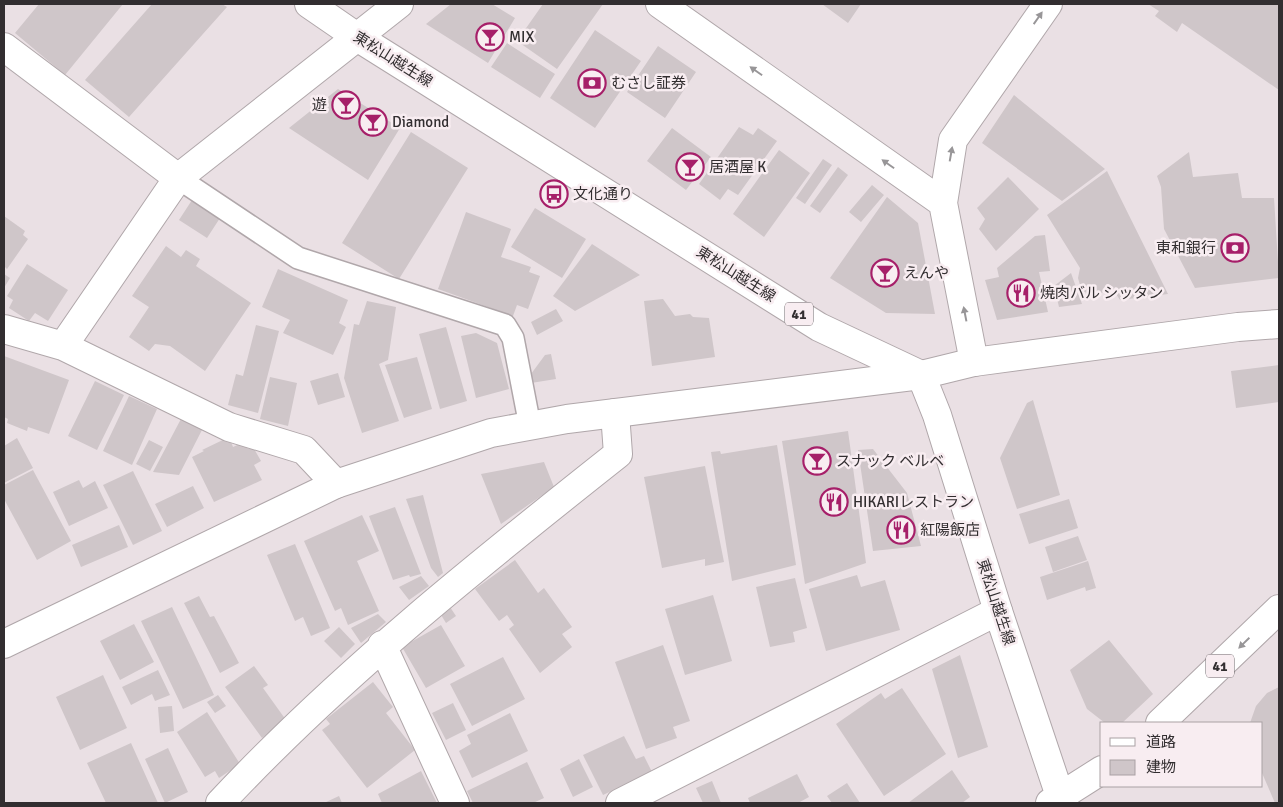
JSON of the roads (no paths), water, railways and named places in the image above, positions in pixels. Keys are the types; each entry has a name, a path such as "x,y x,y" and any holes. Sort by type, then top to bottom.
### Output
{"street":[{"name":"東松山越生線","path":"309,4 357,37 819,327 921,375 937,415 1057,801"},
{"path":"62,346 178,178 399,4"},
{"path":"660,4 943,202"},
{"path":"974,362 943,202 953,140 1048,4"},
{"path":"4,47 178,178"},
{"path":"4,644 336,484 491,433 615,413 921,375 974,362 1238,327 1279,324"},
{"path":"4,329 62,346 229,427 304,450 336,484"},
{"path":"220,803 261,759 382,645 618,454 615,413"},
{"name":"41","path":"1161,722 1279,609"},
{"path":"620,803 998,611"},
{"path":"382,645 454,803"},
{"path":"1057,801 1100,771"}],"lane":[{"path":"178,178 298,258 505,325 513,338 530,426"}],"place":[{"name":"MIX","path":"490,37"},
{"name":"むさし証券","path":"592,83"},
{"name":"遊","path":"346,105"},
{"name":"Diamond","path":"373,122"},
{"name":"居酒屋 K","path":"690,167"},
{"name":"文化通り","path":"554,194"},
{"name":"東和銀行","path":"1235,248"},
{"name":"えんや","path":"885,273"},
{"name":"焼肉バル シッタン","path":"1021,293"},
{"name":"スナック ベルベ","path":"817,461"},
{"name":"HIKARIレストラン","path":"834,502"},
{"name":"紅陽飯店","path":"901,530"}]}
